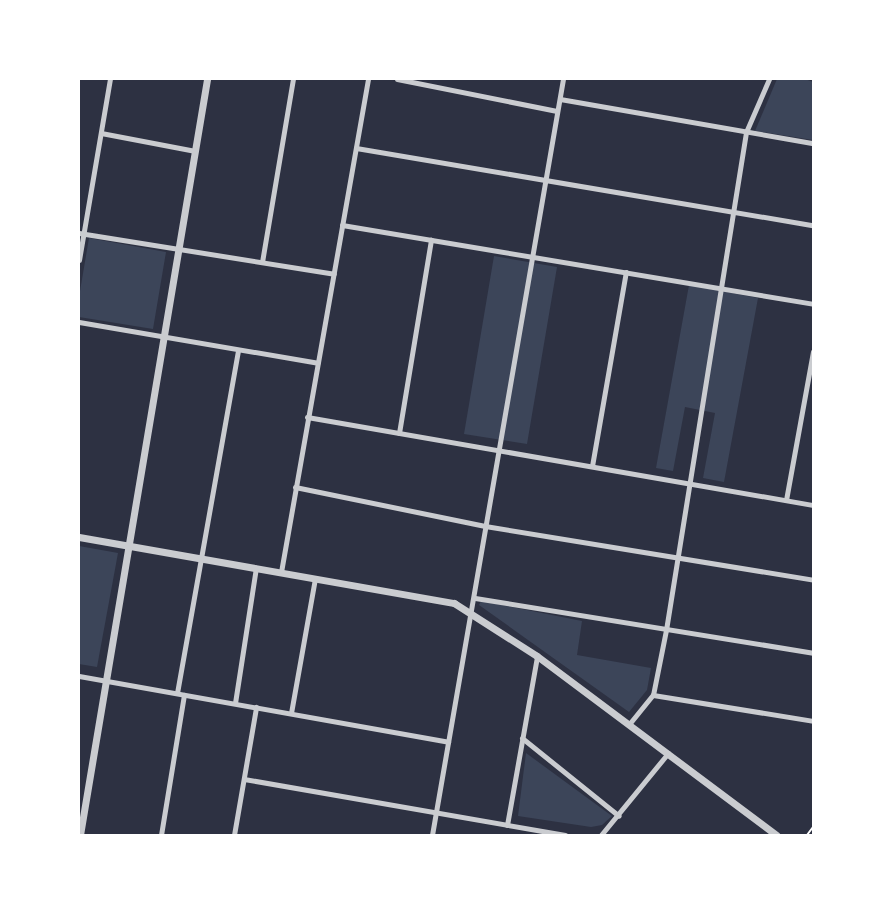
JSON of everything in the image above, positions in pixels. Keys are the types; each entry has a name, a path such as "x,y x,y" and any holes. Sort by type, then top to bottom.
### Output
{"street":[{"path":"79,260 81,233 110,79"},
{"path":"80,835 207,79"},
{"path":"262,262 293,79"},
{"path":"281,572 368,79"},
{"path":"397,79 557,111"},
{"path":"432,835 563,79"},
{"path":"630,723 653,695 666,630 747,132 769,79"},
{"path":"559,99 813,144"},
{"path":"100,134 195,151"},
{"path":"356,148 813,225"},
{"path":"342,225 813,304"},
{"path":"81,233 334,274"},
{"path":"399,433 430,240"},
{"path":"592,466 626,272"},
{"path":"79,322 318,363"},
{"path":"161,835 181,694 238,351"},
{"path":"786,500 813,351"},
{"path":"307,417 813,505"},
{"path":"295,487 485,526 813,580"},
{"path":"79,537 454,603 472,611 630,723 776,835"},
{"path":"234,703 256,568"},
{"path":"291,713 315,578"},
{"path":"475,598 813,653"},
{"path":"507,825 537,656"},
{"path":"79,676 448,741"},
{"path":"653,695 813,722"},
{"path":"234,835 256,707"},
{"path":"522,738 620,816"},
{"path":"601,835 620,816 668,753"},
{"path":"244,779 565,835"}],"path":[{"path":"807,835 813,827"}],"shaded area":[{"path":"777,79 805,79 813,82 813,140 755,131"},
{"path":"89,238 166,252 153,329 79,317 79,297"},
{"path":"494,256 557,267 527,444 464,434"},
{"path":"689,285 758,298 724,482 703,478 715,413 685,407 673,471 656,468"},
{"path":"79,546 118,553 97,667 79,664"},
{"path":"481,601 582,621 577,655 651,668 647,690 629,712 479,605"},
{"path":"526,753 612,816 602,825 591,827 518,816"}]}
